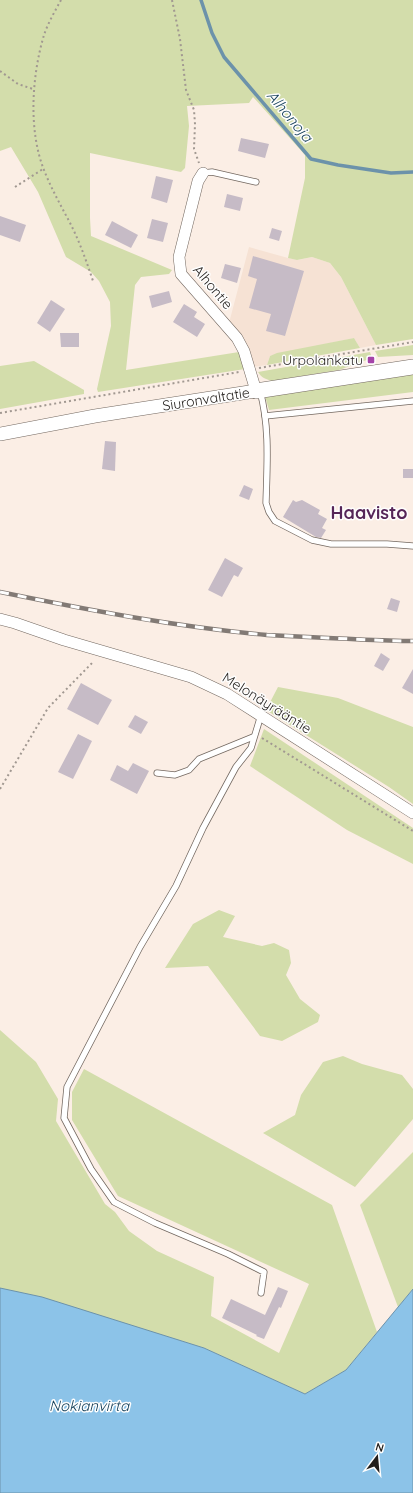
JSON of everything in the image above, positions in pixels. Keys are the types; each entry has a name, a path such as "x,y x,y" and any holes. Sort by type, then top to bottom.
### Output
{"main road":[{"name":"Siuronvaltatie","path":"258,391 413,367"}],"street":[{"name":"Alhontie","path":"203,173 198,181 179,257 181,274 237,338 244,352 258,391"},
{"name":"Siuronvaltatie","path":"0,434 95,416 258,391"},
{"name":"Melonäyrääntie","path":"0,619 64,640 190,677 227,694 413,813"}],"lane":[{"path":"203,173 212,172 256,182"},
{"path":"258,391 265,416 267,435 266,503 269,512 275,521 312,540 331,544 387,544 413,546"},
{"path":"265,416 413,401"},
{"path":"261,715 251,748 236,767 203,828 176,886 140,947 66,1087 64,1118 91,1170 114,1202 155,1223 228,1254 264,1272 261,1293"},
{"path":"157,773 175,775 190,770 199,759 254,735"}],"path":[{"path":"61,0 52,15 44,35 33,89 34,122 38,149 43,168 81,248 93,280"},
{"path":"172,0 180,39 186,90 194,110 194,149 203,173"},
{"path":"0,70 18,84 33,89"},
{"path":"15,187 43,168"},
{"path":"0,413 413,342"},
{"path":"0,789 48,708 103,651"},
{"path":"254,735 413,831"}],"shaded area":[{"path":"249,247 298,260 312,257 330,263 341,277 376,345 360,348 354,338 270,356 267,365 253,367 229,323"}],"green space":[{"path":"0,0 413,0 413,339 376,345 341,277 330,263 312,257 297,260 288,258 305,178 305,155 253,97 249,103 187,106 189,126 185,168 181,172 90,153 91,236 172,270 169,274 141,277 135,285 126,370 239,352 245,369 98,392 97,389 111,326 110,302 99,281 91,272 66,257 38,192 11,147 0,151"},
{"path":"354,338 360,348 267,365 270,356 277,353"},
{"path":"413,345 413,355 378,357 375,351"},
{"path":"370,352 372,358 339,370 272,381 264,378 258,372"},
{"path":"34,361 84,390 84,394 0,409 0,366"},
{"path":"413,373 413,392 269,410 265,396"},
{"path":"278,687 338,698 413,727 413,804 389,787 266,710"},
{"path":"264,729 413,828 413,864 347,830 250,766"},
{"path":"219,910 235,916 223,937 262,946 274,943 289,950 291,963 286,975 300,999 320,1015 318,1022 282,1041 260,1036 208,966 165,968 193,924"},
{"path":"0,1030 36,1062 58,1099 56,1121 105,1204 115,1212 129,1231 157,1251 214,1277 211,1316 279,1353 309,1284 118,1196 72,1120 72,1092 84,1069 332,1205 377,1332 346,1370 305,1394 204,1348 171,1338 0,1294"},
{"path":"343,1056 362,1064 402,1075 413,1089 413,1119 355,1187 263,1133 295,1115 301,1095 323,1062"},
{"path":"413,1152 413,1289 398,1307 360,1205"}],"water":[{"name":"Nokianvirta","path":"0,1288 42,1297 204,1348 305,1394 346,1370 413,1289 413,1493 0,1493"}],"building":[{"path":"241,138 269,144 265,158 238,151"},
{"path":"156,176 173,180 167,203 151,198"},
{"path":"227,194 243,198 240,211 224,207"},
{"path":"0,216 26,225 20,242 0,235"},
{"path":"152,219 168,223 163,242 147,238"},
{"path":"112,221 138,235 131,248 105,235"},
{"path":"272,228 282,231 279,241 269,238"},
{"path":"253,256 304,271 285,336 266,331 271,314 249,308 257,279 248,276"},
{"path":"225,264 241,268 237,283 221,278"},
{"path":"169,291 172,302 152,308 149,296"},
{"path":"51,300 65,309 50,332 37,323"},
{"path":"184,304 197,312 194,317 205,324 197,337 173,322"},
{"path":"60,333 79,333 79,347 61,347"},
{"path":"105,441 116,442 115,471 102,469"},
{"path":"403,469 413,469 413,478 403,478"},
{"path":"244,485 253,489 249,500 239,496"},
{"path":"293,500 296,502 302,500 320,510 318,514 327,519 322,528 326,530 321,538 316,537 283,517"},
{"path":"225,558 243,568 238,577 234,575 222,597 208,590"},
{"path":"391,598 400,601 397,612 387,609"},
{"path":"381,653 390,659 383,671 374,666"},
{"path":"413,669 413,694 402,688"},
{"path":"81,683 112,700 98,725 67,709"},
{"path":"135,715 148,722 141,734 128,727"},
{"path":"78,734 92,741 73,779 58,772"},
{"path":"133,763 149,771 137,794 110,780 117,765 128,771"},
{"path":"278,1287 288,1291 281,1308 279,1307 264,1339 222,1318 231,1299 265,1315"}],"waterway":[{"name":"Alhonoja","path":"201,0 212,33 224,57 311,159 338,165 391,173 413,172"}],"railway":[{"path":"0,592 133,617 233,632 267,635 413,641"}],"place":[{"name":"Urpolankatu","path":"371,360"}],"district":[{"name":"Haavisto","path":"369,512"}]}
